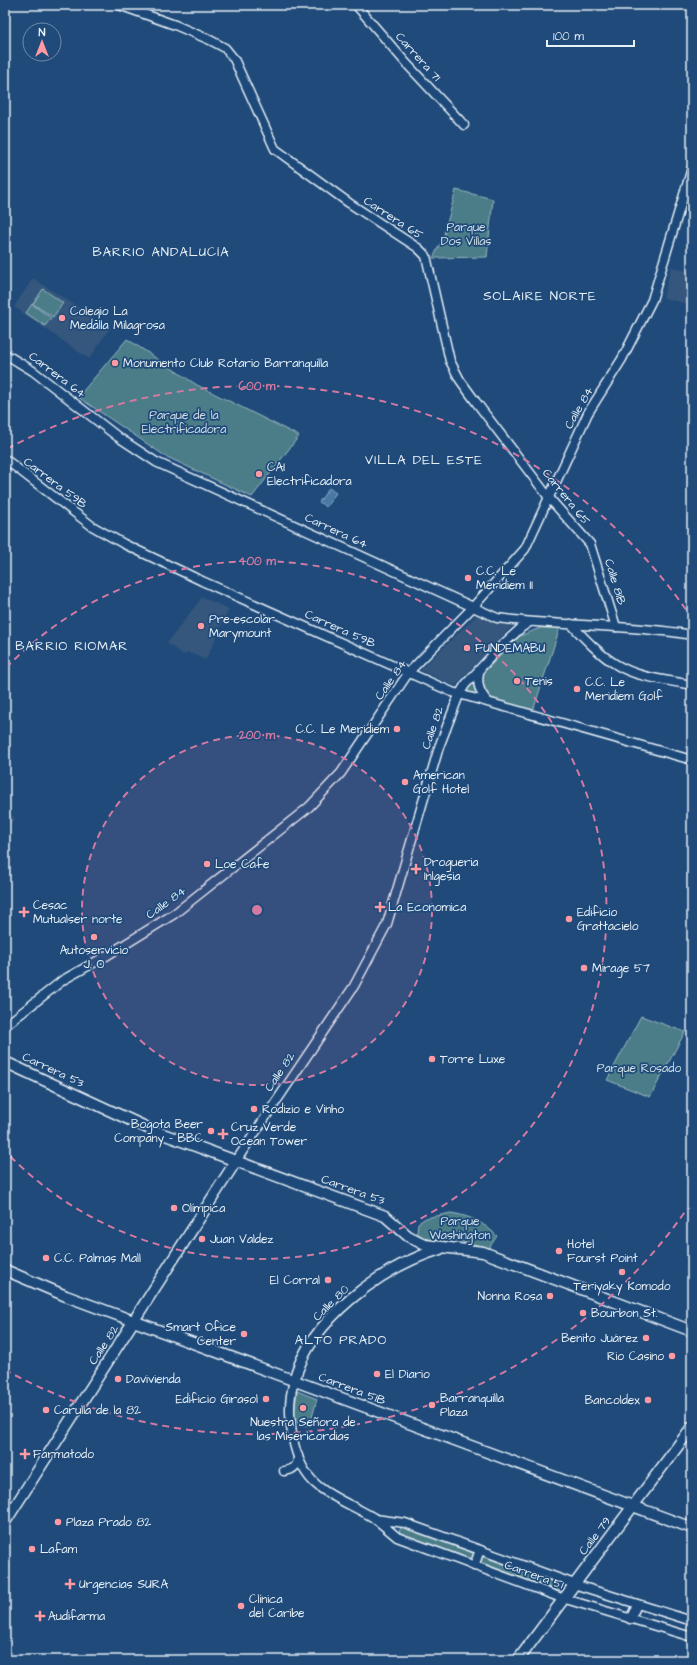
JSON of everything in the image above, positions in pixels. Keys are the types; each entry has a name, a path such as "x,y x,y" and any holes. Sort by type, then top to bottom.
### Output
{"main road":[{"name":"Carrera 53","path":"5,1062 152,1130 385,1216 416,1241 430,1246 483,1252 692,1331"},
{"name":"Calle 82","path":"5,1522 236,1161"},
{"name":"Calle 80","path":"294,1381 298,1368 317,1336 336,1314 356,1296 372,1282 400,1265 444,1248"},
{"name":"Carrera 51B","path":"5,1270 66,1296 134,1322 692,1528"},
{"name":"Calle 79","path":"518,1660 692,1427"}],"street":[{"name":"Carrera 65","path":"119,5 175,25 225,48 234,59 275,149 349,203 418,248 426,256 450,361 460,380 550,499 590,544"},
{"name":"Carrera 71","path":"356,5 406,63 464,124"},
{"name":"Calle 84","path":"5,1026 63,980 106,956 174,914 309,807 341,773 409,672 473,608 525,549 550,499 588,413 622,358 652,300 671,242 692,168"},
{"name":"Carrera 64","path":"5,354 33,371 118,437 156,462 497,618 530,622 665,631 692,635"},
{"name":"Carrera 59B","path":"5,459 92,526 124,544 202,581 459,695 692,760"},
{"name":"Calle 81B","path":"590,544 616,627"},
{"name":"Calle 82","path":"236,1161 354,986 386,924 439,747 459,695 480,669 514,635 530,622"},
{"path":"571,624 594,647 617,665 636,672 692,685"},
{"path":"480,669 478,677 479,690 488,702"},
{"name":"Calle 80","path":"294,1381 289,1404 292,1439 298,1456 318,1486"},
{"path":"284,1471 295,1467 298,1462 298,1456"},
{"name":"Carrera 51","path":"318,1486 375,1519 397,1537 564,1599 630,1620 689,1636"},
{"name":"Carrera 51","path":"375,1519 405,1523 575,1585 692,1621"},
{"path":"397,1537 395,1534 395,1527 405,1523"},
{"path":"474,1566 480,1550"},
{"path":"630,1620 637,1605"},
{"path":"689,1636 692,1621"}],"shaded area":[{"path":"671,267 692,272 692,305 663,298"},
{"name":"Colegio La Medalla Milagrosa","path":"33,278 110,328 89,359 14,307"},
{"path":"329,488 336,493 326,507 319,502"},
{"name":"Pre-escolar Marymount","path":"202,597 229,609 206,660 187,652 186,655 182,654 167,643"},
{"name":"FUNDEMABU","path":"477,615 493,622 513,625 455,686 420,670"},
{"path":"5,810 15,818 5,831"}],"green space":[{"name":"Parque Dos Villas","path":"456,190 493,199 487,257 433,258 443,238"},
{"path":"43,289 63,303 53,317 33,304"},
{"path":"32,304 51,318 45,326 26,313"},
{"name":"Parque de la Electrificadora","path":"127,339 197,385 299,436 252,497 165,456 78,397"},
{"path":"560,627 533,711 464,692 520,636 540,628"},
{"name":"Parque Rosado","path":"641,1016 685,1032 650,1097 607,1080"},
{"name":"Parque Washington","path":"451,1213 476,1220 492,1231 497,1236 489,1248 455,1240 427,1239 417,1233 418,1223 426,1218"},
{"path":"297,1391 317,1399 310,1425 299,1426 294,1415"},
{"path":"401,1527 563,1585 560,1591 400,1535 399,1532"}],"place":[{"name":"Colegio La Medalla Milagrosa","path":"62,318"},
{"name":"Monumento Club Rotario Barranquilla","path":"115,363"},
{"name":"CAI Electrificadora","path":"259,474"},
{"name":"C.C. Le Meridiem II","path":"468,578"},
{"name":"Pre-escolar Marymount","path":"201,626"},
{"name":"FUNDEMABU","path":"467,648"},
{"name":"Tenis","path":"517,681"},
{"name":"C.C. Le Meridiem Golf","path":"577,689"},
{"name":"C.C. Le Meridiem","path":"397,729"},
{"name":"American Golf Hotel","path":"405,782"},
{"name":"Loe Cafe","path":"207,864"},
{"name":"Drogueria Inlgesia","path":"416,869"},
{"name":"La Economica","path":"380,907"},
{"name":"Cesac Mutualser norte","path":"24,912"},
{"name":"Edificio Grattacielo","path":"569,919"},
{"name":"Autoservicio J. O","path":"94,937"},
{"name":"Mirage 57","path":"584,968"},
{"name":"Torre Luxe","path":"432,1059"},
{"name":"Rodizio e Vinho","path":"254,1109"},
{"name":"Bogota Beer Company - BBC","path":"211,1131"},
{"name":"Cruz Verde Ocean Tower","path":"223,1134"},
{"name":"Olímpica","path":"174,1208"},
{"name":"Juan Valdez","path":"202,1239"},
{"name":"Hotel Fourst Point","path":"559,1251"},
{"name":"C.C. Palmas Mall","path":"46,1258"},
{"name":"Teriyaky Komodo","path":"622,1272"},
{"name":"El Corral","path":"328,1280"},
{"name":"Nonna Rosa","path":"550,1296"},
{"name":"Bourbon St.","path":"583,1313"},
{"name":"Smart Ofice Center","path":"244,1334"},
{"name":"Benito Juárez","path":"646,1338"},
{"name":"Rio Casino","path":"672,1356"},
{"name":"El Diario","path":"377,1374"},
{"name":"Davivienda","path":"118,1379"},
{"name":"Edificio Girasol","path":"266,1399"},
{"name":"Bancoldex","path":"648,1400"},
{"name":"Barranquilla Plaza","path":"432,1405"},
{"name":"Nuestra Señora de las Misericordias","path":"303,1408"},
{"name":"Carulla de la 82","path":"46,1410"},
{"name":"Farmatodo","path":"25,1454"},
{"name":"Plaza Prado 82","path":"58,1522"},
{"name":"Lafam","path":"32,1549"},
{"name":"Urgencias SURA","path":"70,1584"},
{"name":"Clínica del Caribe","path":"241,1606"},
{"name":"Audifarma","path":"40,1616"}],"district":[{"name":"BARRIO ANDALUCÍA","path":"161,252"},
{"name":"SOLAIRE NORTE","path":"540,296"},
{"name":"VILLA DEL ESTE","path":"424,460"},
{"name":"BARRIO RIOMAR","path":"72,646"},
{"name":"ALTO PRADO","path":"341,1340"}]}
